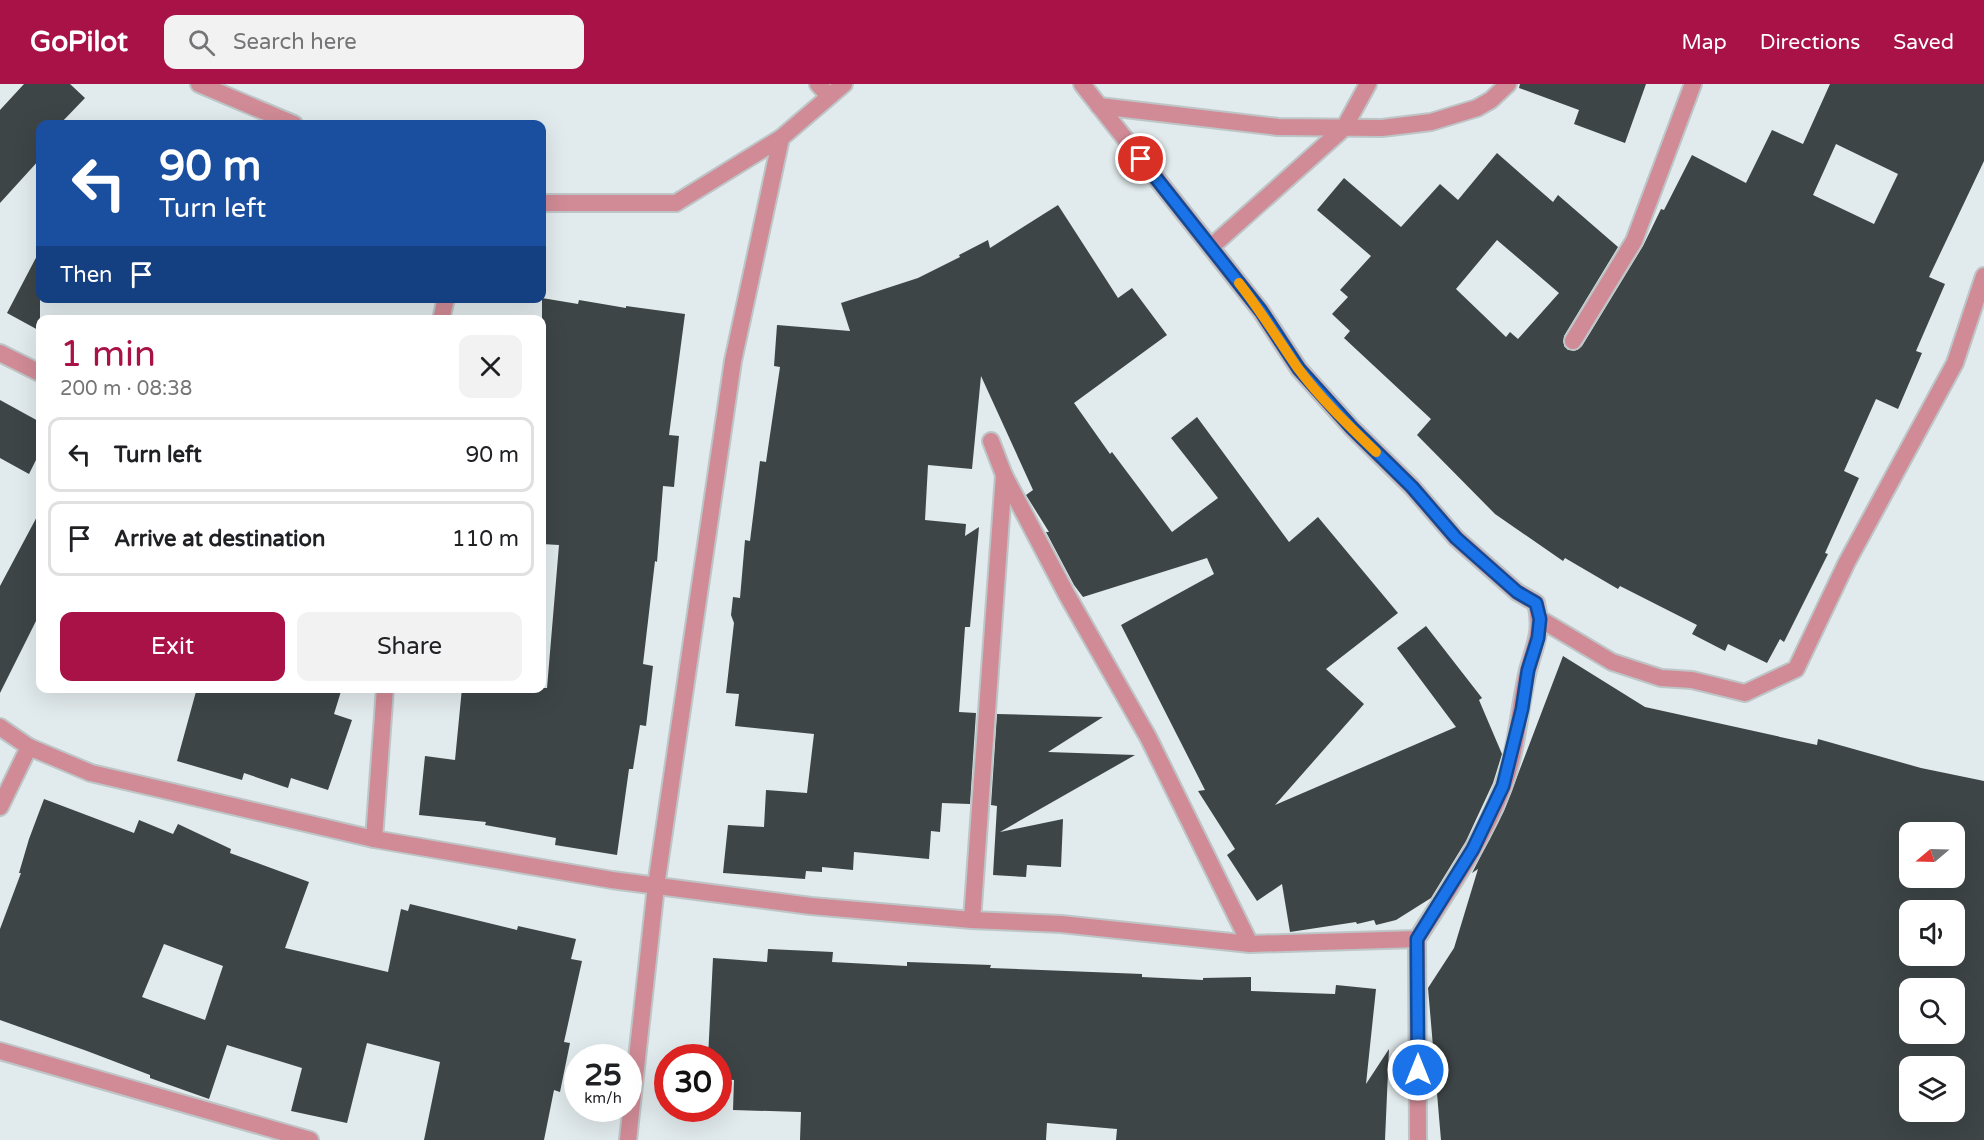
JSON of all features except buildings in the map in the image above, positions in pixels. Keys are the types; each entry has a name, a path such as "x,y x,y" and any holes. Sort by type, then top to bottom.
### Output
{"street":[{"path":"199,84 284,120"},
{"path":"546,203 676,202 781,138 824,90 844,84"},
{"path":"1082,84 1261,311 1299,369 1352,428 1412,487 1456,538 1517,592 1536,603 1540,619 1535,651 1528,670 1522,709 1503,786 1473,849 1417,939 1418,1140"},
{"path":"1211,247 1344,128 1368,84"},
{"path":"1099,106 1278,127 1382,128 1431,122 1477,108 1491,100 1508,84"},
{"path":"1573,341 1634,241 1693,84"},
{"path":"628,1140 656,886 734,361 781,138"},
{"path":"1540,619 1612,662 1661,678 1692,680 1745,693 1796,669 1847,562 1955,363 1984,276"},
{"path":"0,353 36,371"},
{"path":"991,441 1004,475 1067,595 1148,737 1250,945"},
{"path":"972,921 1004,475"},
{"path":"374,839 385,693"},
{"path":"0,727 29,747 91,773 374,839 656,886 811,906 972,921 1061,924 1250,945 1417,939"},
{"path":"0,807 29,747"},
{"path":"0,1052 310,1140"}],"slow traffic":[{"path":"1239,283 1261,311 1299,369 1376,452"}],"route":[{"path":"1141,159 1261,311 1299,369 1352,428 1412,487 1456,538 1517,592 1536,603 1540,619 1538,638 1528,670 1522,709 1503,786 1473,849 1417,939 1418,1070"}]}
